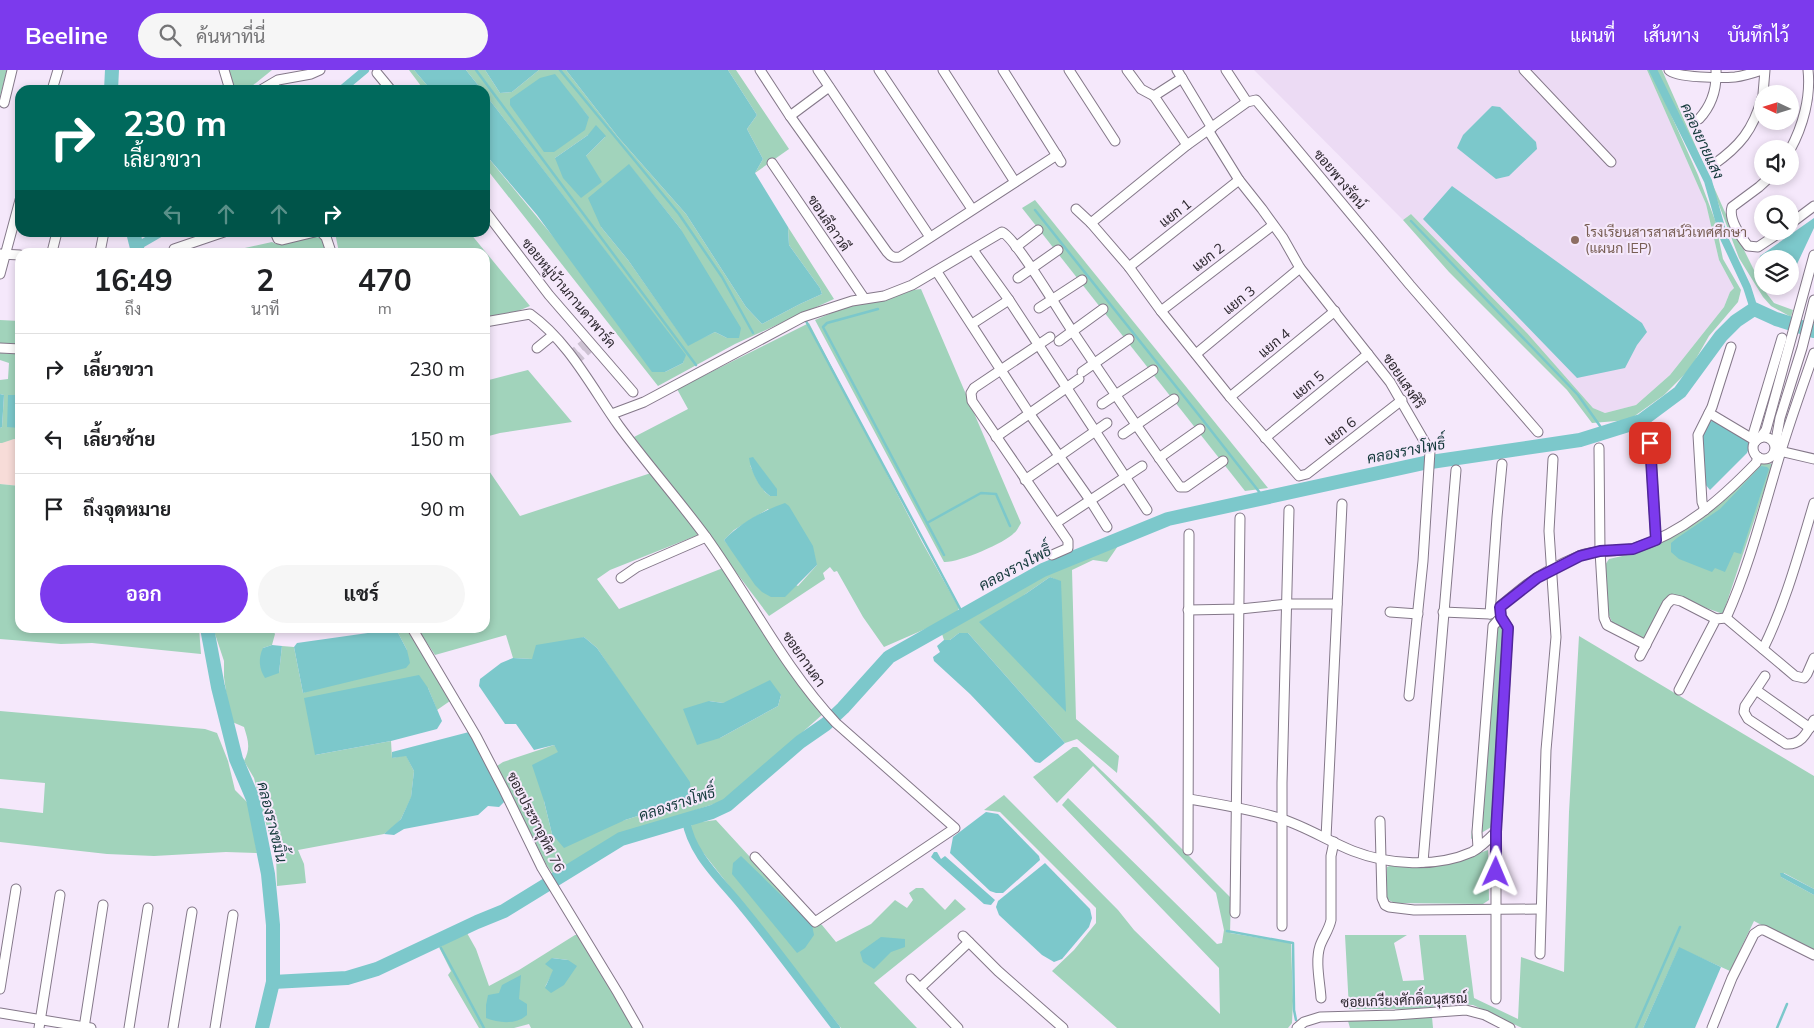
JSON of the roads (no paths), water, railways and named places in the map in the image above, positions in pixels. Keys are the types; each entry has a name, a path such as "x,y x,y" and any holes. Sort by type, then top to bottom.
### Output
{"street":[{"path":"4,103 12,70"},
{"path":"54,85 58,70"},
{"path":"224,70 228,85"},
{"path":"269,85 278,80 311,74 320,70"},
{"path":"760,70 790,116 890,256 896,258 1015,182 1059,159 1003,70"},
{"path":"818,70 930,237"},
{"path":"879,70 972,209"},
{"path":"943,70 1015,182"},
{"path":"1069,70 1115,141"},
{"path":"1127,70 1141,89 1154,96 1186,145"},
{"path":"1091,223 1186,145 1247,102 1226,70"},
{"path":"1524,70 1611,162"},
{"path":"1669,70 1676,74 1716,74 1736,77 1763,70 1763,85"},
{"path":"1794,140 1802,122 1807,99 1808,70"},
{"path":"377,73 387,85"},
{"path":"1154,96 1180,74"},
{"name":"ซอยแสงศิริ","path":"1180,74 1239,180 1283,238 1300,268 1402,400 1430,451 1418,614 1408,696"},
{"path":"1700,119 1710,107 1716,74"},
{"path":"790,116 829,87"},
{"name":"ซอยพวงรัตน์","path":"1247,102 1253,100 1258,102 1410,285 1538,432"},
{"path":"1713,165 1732,151 1747,135 1754,120"},
{"name":"ซอนลีลาวดี","path":"772,163 864,298"},
{"name":"แยก 1","path":"1129,267 1239,180"},
{"path":"1762,185 1732,208 1731,212 1732,220 1748,246 1758,247 1768,240"},
{"path":"1799,217 1814,206"},
{"path":"1076,209 1091,223 1129,267 1161,311 1265,438"},
{"path":"0,274 2,254 15,215"},
{"name":"ซอยหมู่บ้านกานดาพาร์ค","path":"490,218 549,295 632,392"},
{"name":"แยก 2","path":"1161,311 1273,225"},
{"path":"1016,247 1038,230"},
{"path":"612,414 644,402 803,317 864,298 884,296 912,285 1002,232 1009,237 1016,247 1136,426 1180,487 1186,487 1223,461"},
{"path":"177,248 209,237"},
{"path":"277,237 282,240 294,237"},
{"path":"973,250 1009,300 1147,510"},
{"path":"1018,278 1058,250"},
{"path":"2,254 15,255"},
{"path":"1756,439 1766,430 1814,255"},
{"name":"แยก 3","path":"1196,354 1300,268"},
{"path":"937,272 1029,413 1107,527"},
{"path":"1039,308 1082,280"},
{"path":"972,324 1009,300"},
{"path":"1679,690 1734,600 1760,524 1777,449 1780,418 1802,348 1814,301"},
{"path":"1059,341 1103,309"},
{"name":"แยก 4","path":"1230,397 1335,311"},
{"name":"ซอยกานดา","path":"490,321 530,314 542,322 575,360 635,447 706,537 779,650 820,706 836,723 955,828 815,922 755,857"},
{"path":"537,348 553,335"},
{"path":"1050,337 974,388 970,393 972,400 996,437 1068,541 1068,548 1052,555"},
{"path":"1758,457 1753,449 1782,338"},
{"path":"996,437 1066,388 1095,363 1129,339"},
{"path":"1705,510 1702,502 1699,431 1709,413 1732,347"},
{"path":"0,348 15,349"},
{"path":"1758,457 1768,458 1777,449 1814,352"},
{"name":"แยก 5","path":"1265,438 1368,354"},
{"path":"1102,404 1153,370"},
{"path":"1123,434 1174,399"},
{"name":"แยก 6","path":"1265,438 1295,473 1299,476 1307,474 1402,400"},
{"path":"1709,413 1756,439 1769,438 1777,449 1814,459"},
{"path":"1025,480 1107,423"},
{"path":"1159,458 1200,429"},
{"path":"1650,443 1656,540"},
{"path":"1599,448 1600,551 1603,612 1606,622 1646,645"},
{"path":"1443,612 1490,614 1525,586 1551,569 1580,556 1600,551 1633,549 1656,540 1678,529 1705,510 1756,463 1758,457"},
{"path":"1540,954 1546,750 1556,637 1549,507 1553,458"},
{"path":"1490,614 1502,464"},
{"path":"1056,523 1142,466"},
{"path":"1423,862 1456,470"},
{"path":"1763,649 1776,623 1790,585 1814,503"},
{"path":"1321,998 1318,954 1321,942 1330,927 1331,920 1330,840 1342,504"},
{"path":"1282,926 1282,820 1290,510"},
{"path":"1235,913 1240,518"},
{"path":"1188,850 1189,534"},
{"path":"621,578 637,568 706,537"},
{"path":"1640,656 1667,604 1672,599 1678,599 1721,619 1763,649 1795,676 1804,678 1814,658"},
{"path":"1188,610 1240,609 1288,604 1337,604"},
{"path":"1496,999 1496,832 1508,628 1501,617 1500,607"},
{"path":"1390,612 1418,614"},
{"path":"1478,848 1477,832 1493,626 1501,617"},
{"name":"ซอยประชาอุทิศ 76","path":"415,633 476,736 542,868 638,1028"},
{"path":"1756,690 1812,724 1803,739 1794,744 1786,744 1748,719 1744,712 1745,706 1765,676"},
{"path":"1189,799 1282,820 1352,851 1382,860 1423,862 1457,857 1478,848 1496,832"},
{"path":"1380,821 1382,898 1385,905 1414,910 1540,909"},
{"path":"0,989 16,889"},
{"path":"39,1024 60,895"},
{"path":"0,1013 39,1024 87,1028 103,905"},
{"path":"129,1028 148,908"},
{"path":"173,1028 192,912"},
{"path":"215,1028 233,915"},
{"path":"1712,1028 1732,978 1754,934 1764,930 1814,955"},
{"path":"920,988 966,939 998,972 1063,1028"},
{"path":"910,979 958,1028"},
{"name":"ซอยเกรียงศักดิ์อนุสรณ์","path":"1297,1028 1304,1022 1320,1018 1466,1010 1485,1015 1510,1028"}],"waterway":[{"name":"คลองรางขมิ้น","path":"111,85 112,70"},
{"path":"347,85 365,70"},
{"path":"476,70 487,85"},
{"path":"560,70 679,214 722,277 753,333"},
{"name":"คลองยายแสง","path":"1653,70 1708,181 1724,238 1747,287 1754,309"},
{"path":"490,89 696,365"},
{"path":"1035,210 1264,498"},
{"path":"1411,221 1578,395 1605,433"},
{"name":"คลองรางขมิ้น","path":"134,237 137,248"},
{"path":"136,247 153,237"},
{"path":"878,309 827,323 823,327 944,555"},
{"name":"คลองรางโพธิ์","path":"273,982 347,978 377,969 504,911 621,839 712,812 727,805 800,742 826,724 889,657 1043,570 1168,519 1424,463 1580,440 1641,421 1680,392 1721,336 1736,321 1754,309 1776,319 1814,331"},
{"path":"806,321 964,616"},
{"path":"927,523 981,493 996,494 1010,526"},
{"name":"คลองรางขมิ้น","path":"208,633 218,687 236,759 253,799 268,874 273,925 273,982 262,1028"},
{"path":"686,820 694,845 709,868 756,924 836,1028"},
{"path":"1636,1028 1680,927"},
{"path":"1227,931 1293,943 1294,1010 1296,1020"},
{"path":"441,948 484,1028"},
{"path":"1777,1028 1787,1004"}],"tunnel":[{"path":"570,356 589,340"},
{"path":"575,361 593,345"}],"place":[{"name":"โรงเรียนสารสาสน์วิเทศศึกษา (แผนก IEP)","path":"1575,240"}]}
